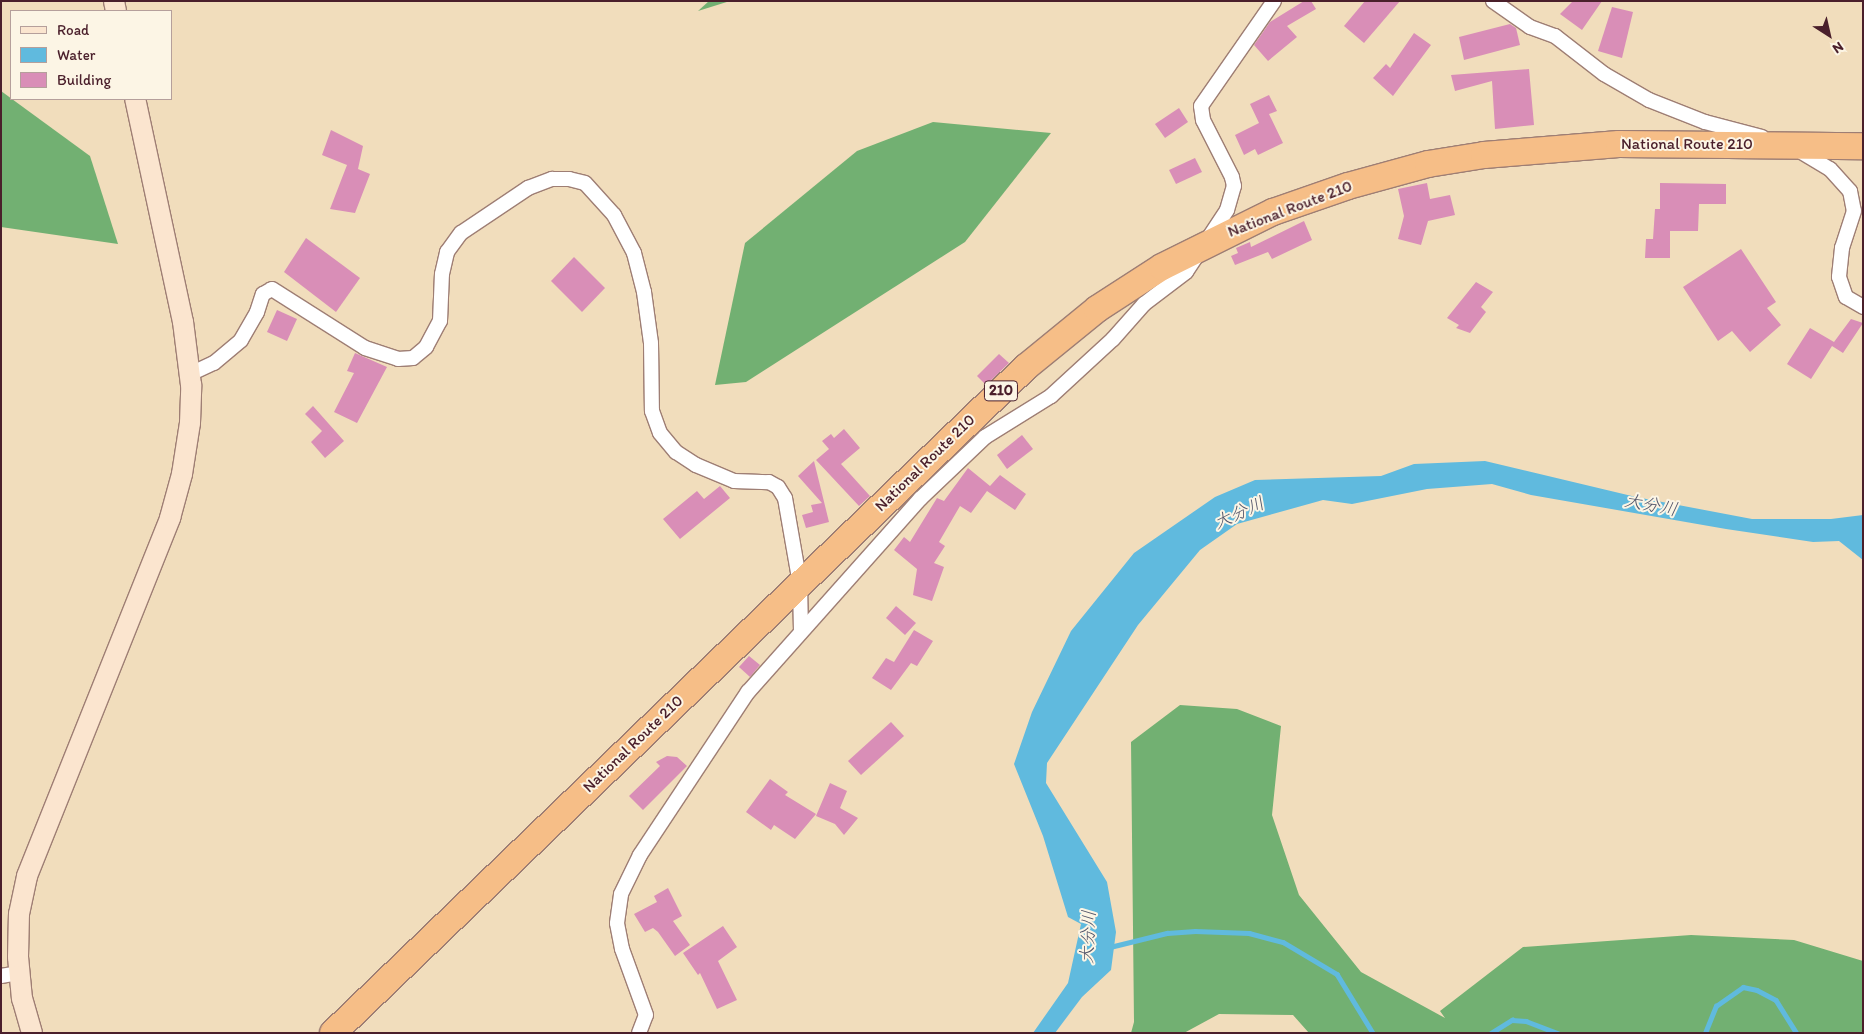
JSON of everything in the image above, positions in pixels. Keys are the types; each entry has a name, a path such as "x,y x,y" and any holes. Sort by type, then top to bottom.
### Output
{"highway":[{"name":"National Route 210","path":"333,1033 964,426 1071,328 1144,277 1208,241 1250,221 1326,193 1395,173 1461,159 1618,144 1863,146"}],"street":[{"path":"640,1033 646,1015 622,949 617,923 625,882 730,716 802,631 920,499 974,447 1051,396 1112,339 1144,304 1186,272 1227,210 1234,186 1232,177 1203,120 1201,106 1274,1"},
{"path":"1492,1 1530,26 1555,36 1595,68 1649,100 1705,122 1788,144 1830,169 1850,191 1854,211 1842,248 1840,277 1846,297 1863,307"},
{"path":"32,1033 10,974 19,914 30,868 177,496 190,423 190,374 179,296 136,100"},
{"path":"190,374 214,363 241,340 258,312 263,294 272,289 365,348 398,359 413,358 430,341 440,321 442,274 448,252 461,233 528,188 552,179 569,179 585,183 614,215 634,253 644,292 651,343 655,424 676,452 696,466 729,480 763,481 778,488 784,498 800,584 802,631"}],"green space":[{"path":"709,1 730,1 698,11"},
{"path":"1,91 10,98 10,100 13,100 90,156 118,244 1,227"},
{"path":"933,122 1051,133 965,242 746,382 715,385 745,243 857,151"},
{"path":"1180,705 1237,709 1281,726 1272,815 1299,895 1361,972 1445,1018 1440,1011 1523,947 1691,935 1794,940 1863,961 1863,1033 1309,1033 1293,1015 1219,1014 1184,1033 1131,1033 1134,1022 1131,742"}],"water":[{"name":"大分川","path":"1485,461 1636,497 1752,519 1831,519 1863,515 1863,560 1839,541 1813,542 1726,529 1531,495 1492,484 1427,489 1352,504 1323,500 1237,524 1200,550 1138,625 1047,763 1046,783 1107,882 1116,932 1111,970 1082,997 1055,1033 1033,1033 1068,983 1081,924 1068,917 1043,836 1014,764 1032,712 1071,631 1134,553 1215,497 1255,480 1381,476 1414,464"}],"building":[{"path":"1304,1 1311,1 1316,9 1287,26 1297,37 1268,61 1254,45 1270,22"},
{"path":"1365,1 1400,1 1364,43 1344,26"},
{"path":"1573,1 1602,1 1582,30 1560,14"},
{"path":"1612,7 1633,12 1622,58 1598,51"},
{"path":"1510,24 1516,28 1520,45 1464,60 1459,37"},
{"path":"1414,33 1431,45 1393,96 1373,78 1386,64 1390,68"},
{"path":"1529,69 1534,125 1495,129 1492,81 1455,91 1451,75"},
{"path":"1269,95 1277,111 1269,114 1283,143 1258,155 1255,149 1244,155 1235,135 1259,123 1250,104"},
{"path":"1179,108 1188,122 1165,138 1155,124"},
{"path":"331,130 363,146 358,169 370,174 355,213 330,209 347,165 322,155"},
{"path":"1195,158 1202,172 1176,184 1169,170"},
{"path":"1427,183 1430,199 1450,195 1455,215 1428,221 1421,245 1398,239 1404,216 1398,189"},
{"path":"1660,183 1726,184 1726,204 1699,204 1698,231 1670,231 1670,258 1645,258 1646,239 1653,239 1655,209 1660,209"},
{"path":"1304,221 1312,240 1272,259 1268,252 1235,265 1231,256 1238,253 1236,248 1250,242 1251,247"},
{"path":"306,238 360,278 336,312 284,272"},
{"path":"1741,249 1776,302 1767,308 1781,325 1750,352 1732,331 1718,341 1683,287"},
{"path":"574,257 605,288 582,312 551,281"},
{"path":"1476,282 1493,292 1481,307 1486,312 1470,333 1456,328 1459,325 1447,318"},
{"path":"277,310 297,319 287,341 267,332"},
{"path":"1851,319 1863,323 1843,353 1832,346 1811,379 1787,364 1810,328 1834,342"},
{"path":"355,353 387,367 357,423 334,412 354,373 347,371"},
{"path":"999,354 1009,363 986,385 977,376"},
{"path":"313,406 344,441 325,458 311,442 322,431 305,414"},
{"path":"844,429 860,448 841,464 870,496 859,506 816,460 829,449 822,441 831,434 834,438"},
{"path":"1022,435 1033,449 1007,469 997,455"},
{"path":"814,461 829,522 806,528 802,515 813,512 811,505 822,503 798,476"},
{"path":"968,468 990,486 1000,475 1026,494 1015,510 987,491 971,513 960,506 939,542 945,546 934,563 944,567 932,601 913,595 917,569 894,550 904,537 910,542 937,498 944,501"},
{"path":"720,486 730,498 680,539 663,519 697,491 704,499"},
{"path":"896,606 916,623 905,635 886,618"},
{"path":"914,630 933,641 917,666 911,663 891,690 872,678 886,658 894,662"},
{"path":"749,656 760,665 750,677 739,667"},
{"path":"891,722 904,736 861,775 848,761"},
{"path":"667,756 677,757 687,766 643,810 629,796 660,766 656,762"},
{"path":"770,779 788,792 785,795 816,814 795,839 774,825 771,830 746,812"},
{"path":"830,783 847,791 840,808 858,818 844,835 835,824 816,816"},
{"path":"668,888 682,916 673,921 690,945 675,956 653,928 645,932 634,914 657,902 654,896"},
{"path":"723,926 737,947 718,961 737,1000 717,1009 700,973 698,975 683,953"}],"waterway":[{"path":"1110,947 1167,933 1195,931 1249,933 1283,942 1337,974 1373,1033"},
{"path":"1705,1033 1716,1006 1743,987 1757,990 1776,1000 1797,1033"},
{"path":"1491,1033 1512,1020 1526,1021 1558,1033"}]}
